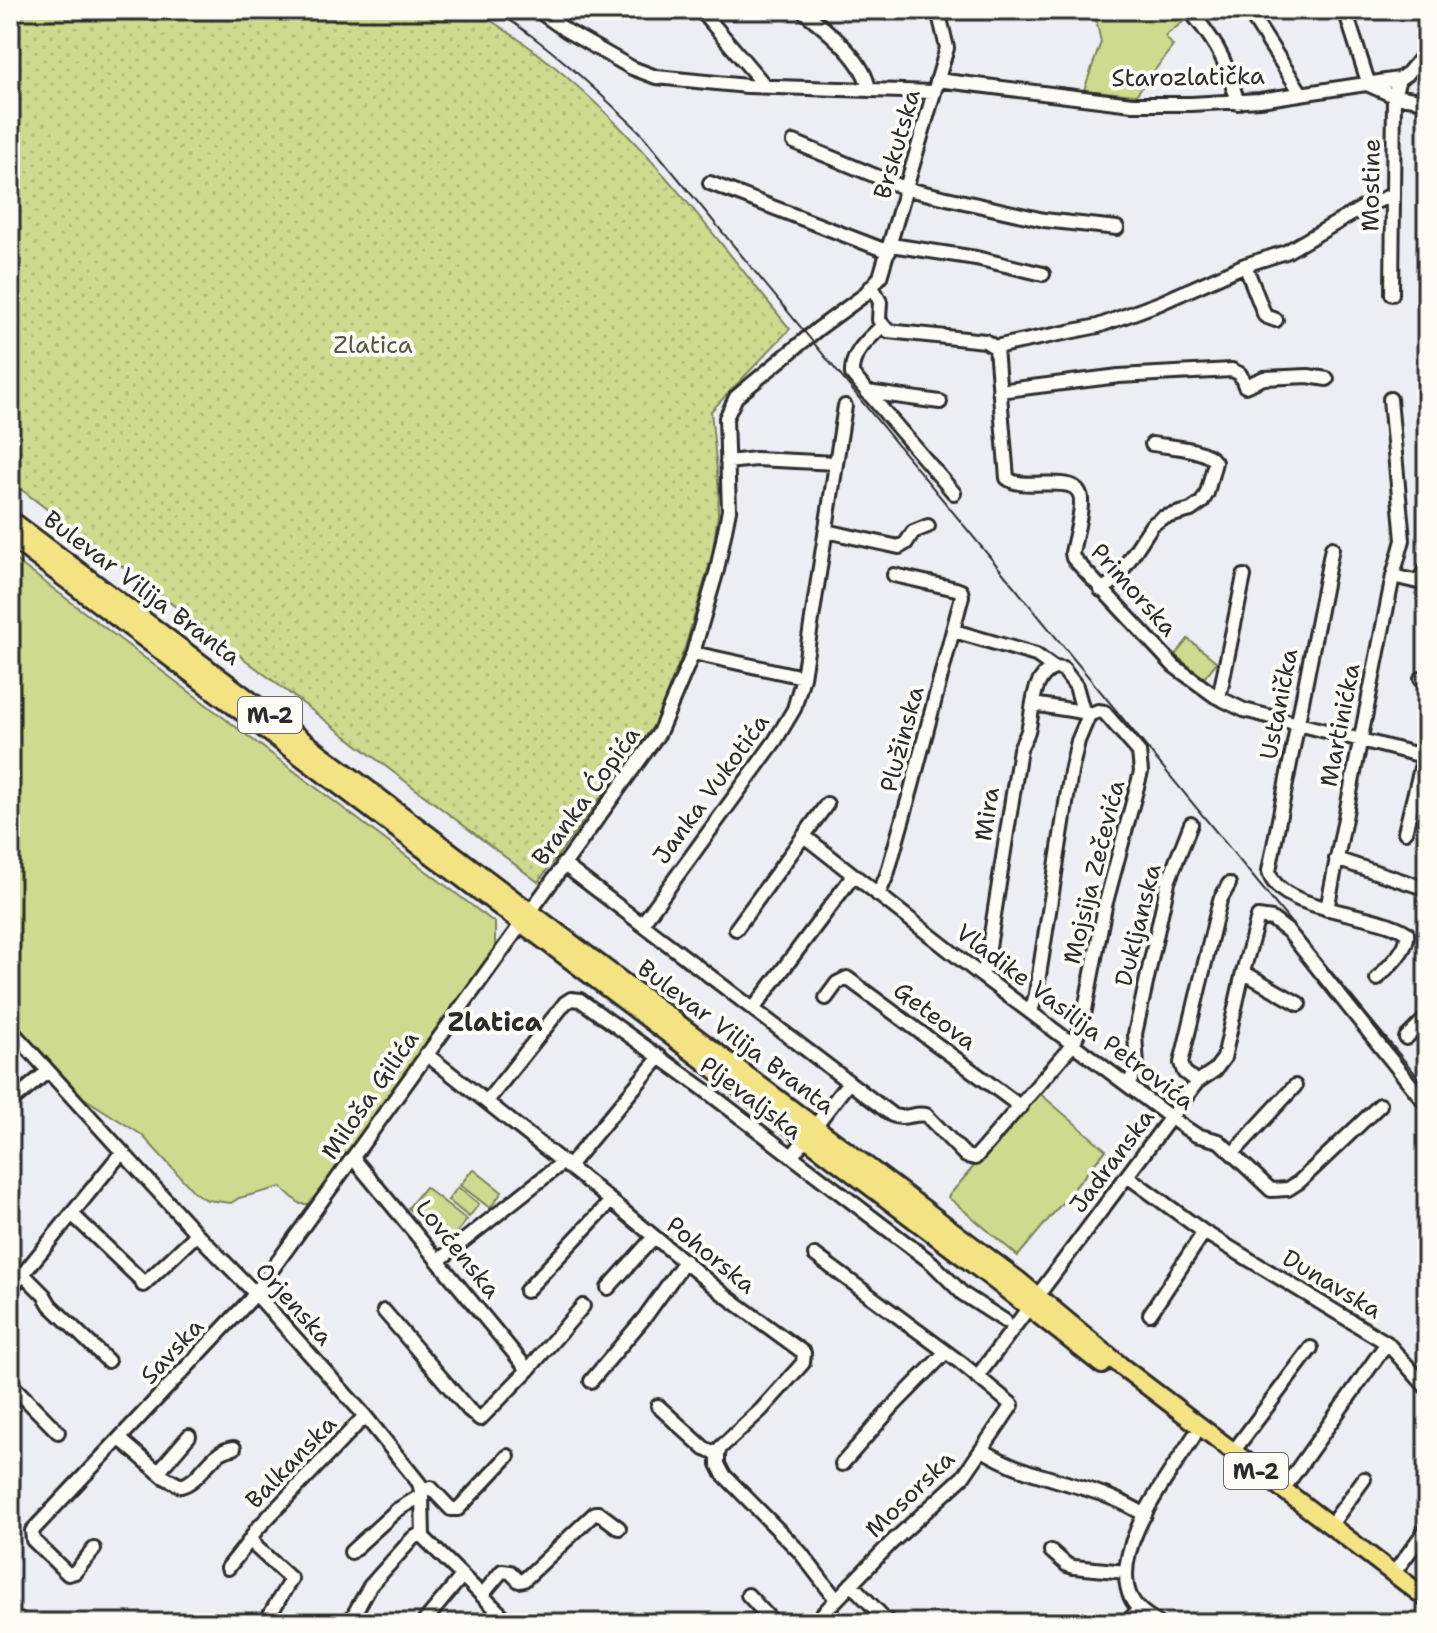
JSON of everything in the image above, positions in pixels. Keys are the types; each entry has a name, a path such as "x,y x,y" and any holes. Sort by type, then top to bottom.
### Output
{"main road":[{"name":"Bulevar Vilija Branta","path":"10,519 526,917 1427,1599"},
{"name":"Bulevar Vilija Branta","path":"10,537 526,917"},
{"name":"Bulevar Vilija Branta","path":"1034,1302 1194,1436 1427,1612"}],"street":[{"name":"Starozlatička","path":"537,10 567,31 656,77 766,87 869,90 936,86 1132,104 1238,103 1399,79"},
{"path":"696,10 705,15 766,87"},
{"path":"802,10 842,45 865,75 869,90"},
{"name":"Brskutska","path":"873,288 890,248 947,48 938,10"},
{"path":"1248,10 1301,93"},
{"path":"1345,10 1369,85 1394,96 1427,101"},
{"path":"1195,17 1216,43 1238,103"},
{"path":"1399,79 1427,50"},
{"name":"Mostine","path":"1392,294 1394,96 1399,79"},
{"path":"794,142 907,189 1044,220 1117,228"},
{"path":"710,183 890,248 976,258 1043,274"},
{"path":"873,288 879,299 879,320 888,331 985,341 995,347 1098,326 1160,303 1245,265 1286,252 1364,207 1392,195"},
{"path":"1245,265 1265,316 1276,320"},
{"name":"Branka Ćopića","path":"526,917 654,741 693,653 728,523 726,418 736,397 873,288"},
{"path":"882,326 857,352 852,363 852,374 954,493"},
{"name":"Primorska","path":"995,347 1007,478 1018,484 1066,483 1077,490 1082,500 1072,555 1174,666 1219,698 1244,710 1426,756"},
{"path":"999,391 1119,376 1232,370 1240,374 1245,386 1264,378 1308,376 1327,379"},
{"path":"867,392 940,402"},
{"name":"Martinićka","path":"1327,909 1393,576 1403,540 1390,399"},
{"name":"Janka Vukotića","path":"642,924 775,741 794,709 803,677 845,406"},
{"path":"1101,590 1116,580 1152,525 1162,518 1197,507 1207,493 1215,462 1210,456 1198,451 1152,444"},
{"path":"727,462 756,459 836,463"},
{"path":"826,531 899,547 913,532 928,526"},
{"name":"Ustanička","path":"1327,909 1293,897 1272,882 1269,869 1332,548"},
{"path":"1393,576 1411,578 1422,587 1427,567"},
{"name":"Plužinska","path":"878,895 900,831 962,592 894,575"},
{"path":"1219,698 1244,576"},
{"path":"954,631 1036,655 1054,668 1063,669 1070,675 1087,714 1071,772 1031,1012"},
{"path":"693,653 803,677"},
{"name":"Mira","path":"982,976 1016,768 1039,681 1046,671 1054,668"},
{"path":"1033,704 1087,714"},
{"name":"Mojsija Zečevića","path":"849,1082 896,1117 926,1115 966,1156 978,1157 1074,1043 1083,1020 1102,918 1140,778 1139,752 1104,712 1087,714"},
{"path":"1405,832 1426,756"},
{"path":"736,929 827,804"},
{"name":"Dukljanska","path":"1129,1084 1137,1066 1135,1034 1168,882 1191,824"},
{"name":"Vladike Vasilija Petrovića","path":"804,836 982,976 1172,1118 1196,1135 1219,1141 1234,1152 1268,1188 1275,1191 1288,1189 1313,1171 1380,1105"},
{"path":"1336,859 1427,889"},
{"path":"563,864 849,1082 792,1156"},
{"path":"754,1008 853,876"},
{"path":"1197,1082 1184,1072 1181,1063 1220,900 1229,884"},
{"path":"1327,909 1380,921 1407,933 1405,946 1377,979"},
{"name":"Miloša Gilića","path":"255,1293 526,917"},
{"name":"Jadranska","path":"1034,1302 1197,1082 1215,1070 1224,1058 1258,917 1272,919 1288,931 1427,1105"},
{"path":"1243,972 1299,1004"},
{"name":"Geteova","path":"826,998 837,983 847,978 1021,1107"},
{"name":"Pljevaljska","path":"487,1101 565,1003 571,999 585,1003 932,1263 963,1294 1005,1321"},
{"path":"1406,1038 1427,1017"},
{"name":"Orjenska","path":"10,1029 365,1416 410,1470 422,1492"},
{"name":"Pohorska","path":"426,1054 722,1293 805,1355 803,1363 720,1448 718,1454"},
{"path":"438,1261 565,1165 660,1057"},
{"path":"10,1103 48,1071"},
{"path":"1234,1152 1295,1086"},
{"path":"10,1290 122,1152"},
{"name":"Lovćenska","path":"353,1158 528,1370"},
{"name":"Dunavska","path":"1127,1176 1204,1232 1387,1343 1427,1388"},
{"path":"526,1291 611,1201"},
{"path":"72,1214 143,1284 197,1234"},
{"path":"1150,1314 1204,1232"},
{"path":"608,1288 654,1237"},
{"path":"815,1255 977,1377 1034,1302"},
{"path":"591,1381 645,1317 685,1261"},
{"path":"23,1274 108,1361"},
{"name":"Savska","path":"94,1549 75,1572 68,1574 33,1540 32,1531 255,1293"},
{"path":"384,1311 476,1418 483,1417 528,1370 583,1306"},
{"path":"1282,1491 1387,1343"},
{"path":"1233,1452 1311,1348"},
{"path":"842,1464 946,1352"},
{"name":"Mosorska","path":"814,1623 912,1522 953,1487 983,1450 1012,1405 977,1377"},
{"path":"10,1383 58,1432"},
{"path":"658,1406 705,1449 718,1454 718,1464 723,1474 800,1552 836,1599"},
{"name":"Balkanska","path":"228,1568 256,1530 365,1416"},
{"path":"158,1472 189,1436"},
{"path":"1158,1623 1131,1600 1126,1572 1128,1555 1145,1515 1194,1436"},
{"path":"120,1439 174,1484 184,1485 216,1454 234,1448"},
{"path":"983,1450 1008,1463 1107,1494 1145,1515"},
{"path":"351,1552 397,1510 431,1488 451,1509 458,1509 508,1456"},
{"path":"1330,1526 1364,1479"},
{"path":"422,1492 421,1534 510,1623"},
{"path":"482,1595 502,1571 510,1572 519,1581 524,1580 595,1513 619,1528"},
{"path":"1394,1573 1427,1528"},
{"path":"349,1623 375,1580 413,1538 421,1534"},
{"name":"Balkanska","path":"252,1539 257,1548 291,1579 265,1623"},
{"path":"1051,1551 1074,1567 1126,1572"},
{"path":"423,1623 462,1576"},
{"path":"851,1584 889,1623"},
{"path":"748,1595 774,1623"},
{"path":"1127,1623 1139,1609"}],"green space":[{"name":"Zlatica","path":"10,10 473,10 521,40 606,113 683,197 790,329 711,411 719,491 712,556 685,647 655,724 538,882 10,481"},
{"path":"1094,10 1182,10 1188,18 1165,36 1173,46 1136,95 1084,90 1101,42"},
{"path":"10,556 495,923 495,950 310,1204 300,1204 281,1187 231,1203 207,1200 195,1193 142,1135 84,1098 10,1018"},
{"path":"1188,639 1217,662 1204,678 1175,655"},
{"path":"1037,1091 1106,1150 1018,1256 948,1197"},
{"path":"473,1169 502,1192 490,1208 460,1185"},
{"path":"425,1187 467,1220 450,1241 408,1208"},
{"path":"458,1187 479,1204 469,1217 448,1200"}],"railway":[{"path":"494,10 552,52 640,132 1427,1088"}],"district":[{"name":"Zlatica","path":"495,1021"}]}
